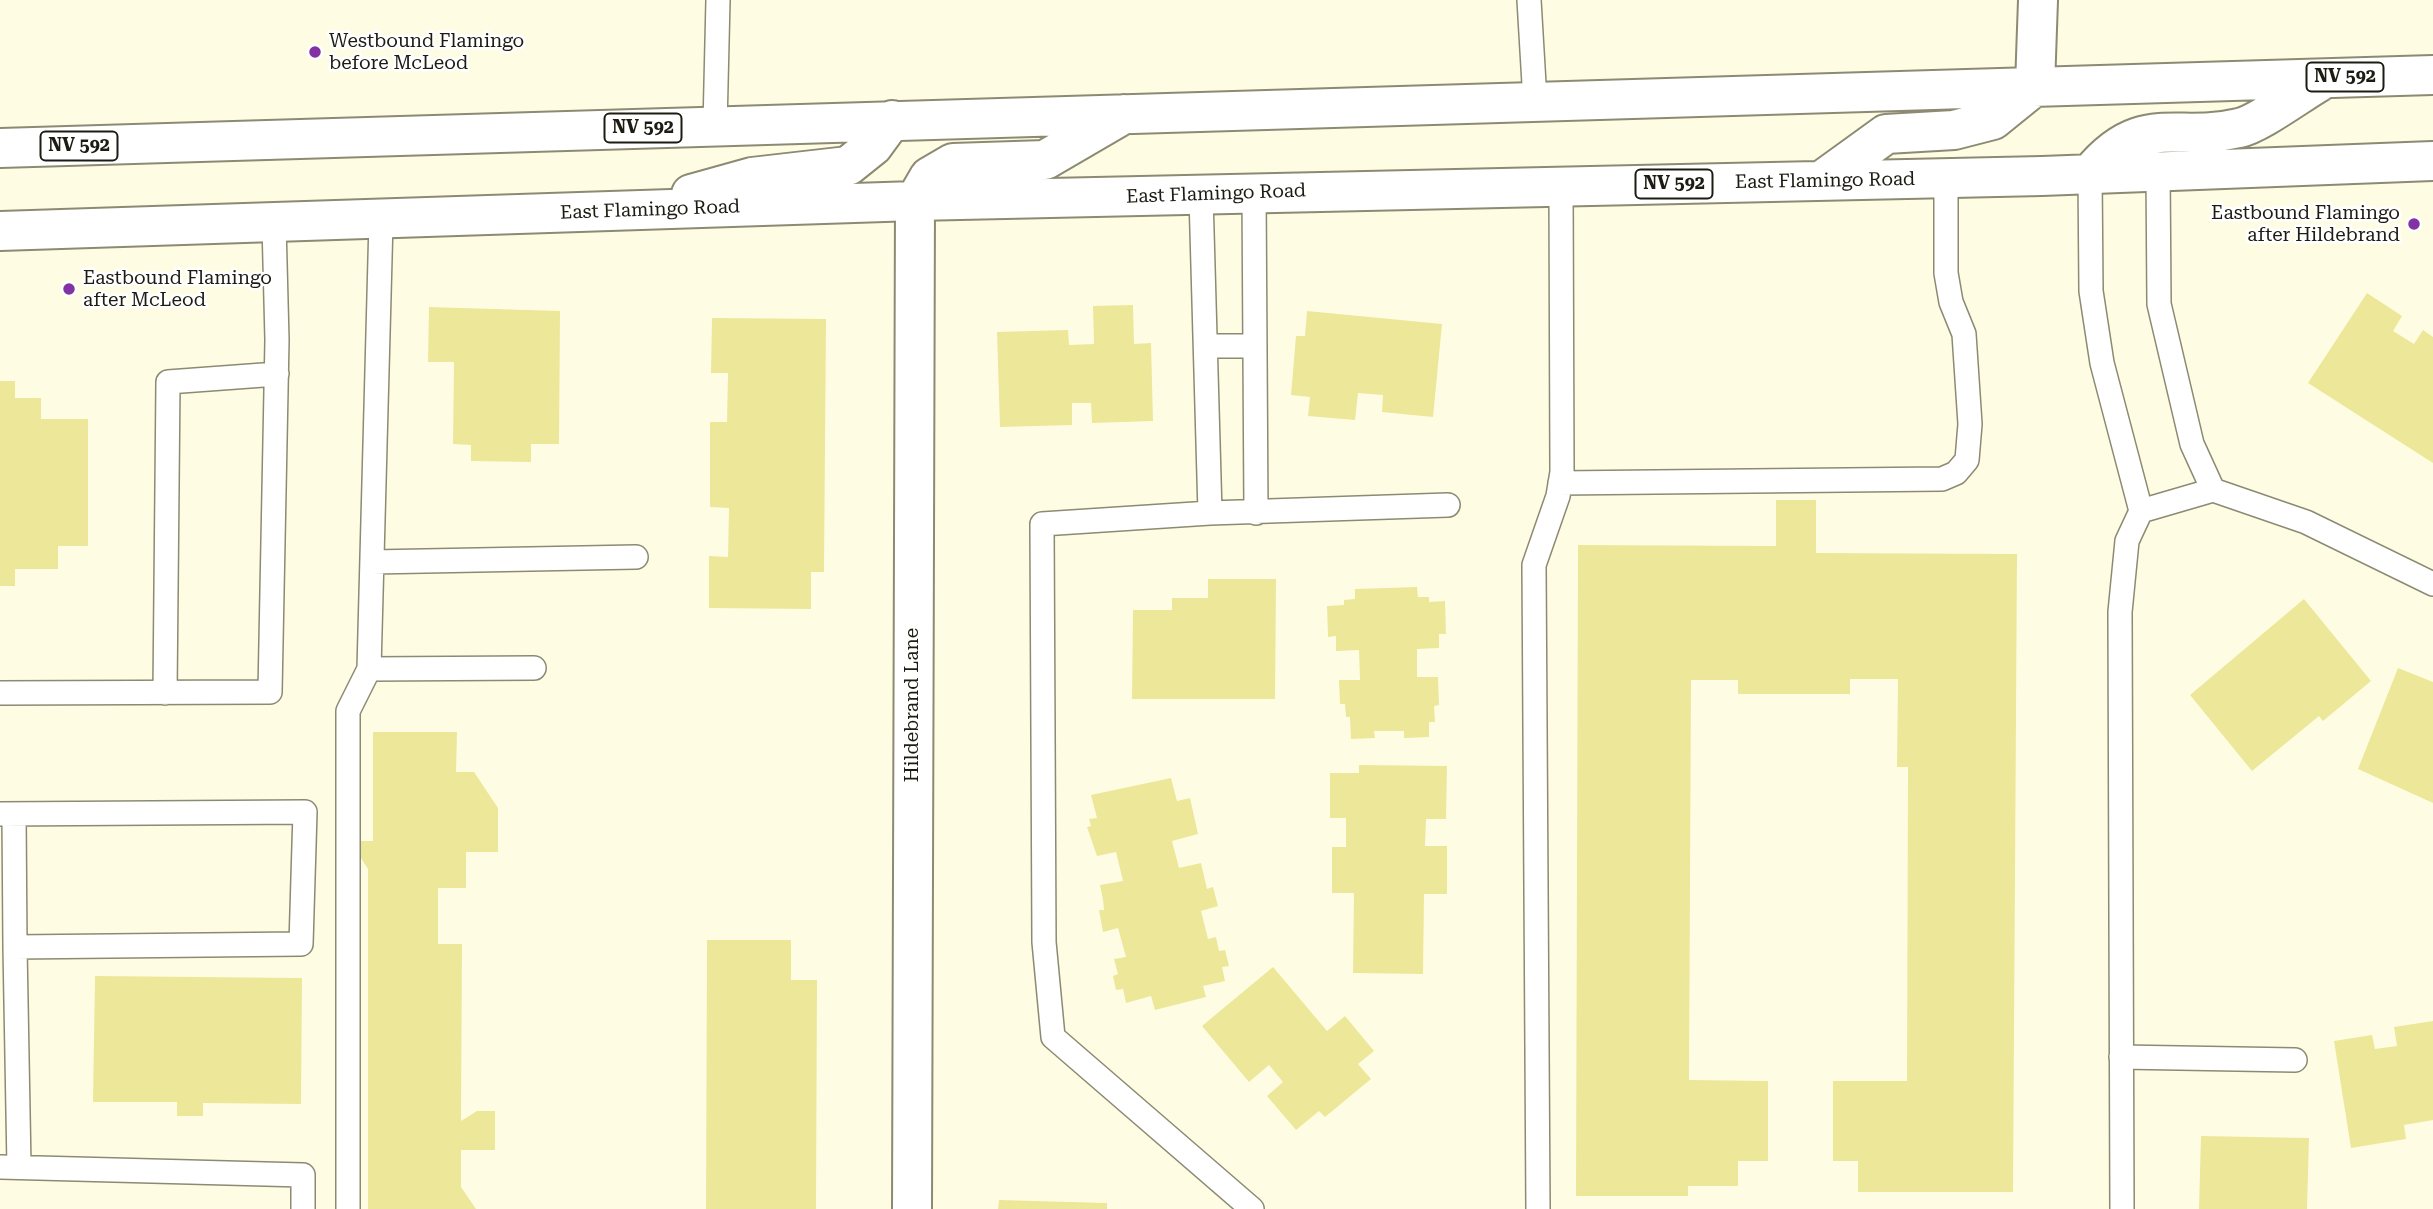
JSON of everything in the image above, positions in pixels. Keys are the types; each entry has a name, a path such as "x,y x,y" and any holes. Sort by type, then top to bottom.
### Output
{"main road":[{"path":"1821,181 1886,134 1954,130 1993,120 2035,86 2038,0"},
{"name":"NV 592","path":"0,148 1128,112 2433,75"},
{"path":"2090,174 2104,158 2128,140 2164,132 2241,128 2326,78"},
{"path":"915,201 929,177 953,163 1045,160 1128,112"},
{"path":"635,210 752,177 848,166 873,146 892,120"},
{"name":"East Flamingo Road","path":"0,231 381,221 915,201 1947,179 2433,161"},
{"name":"Hildebrand Lane","path":"912,1209 915,201"}],"lane":[{"path":"715,126 718,0"},
{"path":"1529,0 1535,101"},
{"path":"2158,170 2159,304 2192,444 2213,490"},
{"path":"2090,174 2092,303 2102,363 2141,511 2127,541 2120,612 2122,1209"},
{"path":"1560,483 1942,479 1956,472 1967,460 1970,424 1964,334 1951,302 1946,273 1947,179"},
{"path":"1538,1209 1534,565 1560,483 1561,186"},
{"path":"1254,192 1256,513"},
{"path":"1202,196 1210,513"},
{"path":"348,1209 348,711 369,669 381,221"},
{"path":"0,693 270,692 277,374 274,224"},
{"path":"1206,346 1255,346"},
{"path":"164,693 168,382 277,374"},
{"path":"2141,511 2213,490 2306,522 2433,584"},
{"path":"1246,1207 1053,1037 1044,942 1042,524 1210,513 1448,505"},
{"path":"372,562 636,557"},
{"path":"369,669 534,668"},
{"path":"15,947 301,944 305,812 7,814 15,947 9,1167 303,1175 303,1209"},
{"path":"2121,1057 2294,1060"}],"building":[{"path":"2367,293 2402,316 2393,331 2414,344 2423,330 2433,337 2433,463 2308,383"},
{"path":"1133,305 1134,344 1151,343 1153,421 1092,423 1091,403 1072,403 1072,425 1000,427 997,332 1068,330 1069,345 1094,344 1093,306"},
{"path":"429,307 560,311 559,444 531,444 531,462 471,461 471,445 453,444 454,362 428,362"},
{"path":"1307,311 1442,324 1433,417 1382,412 1383,395 1358,393 1355,420 1308,416 1310,397 1291,395 1296,336 1305,336"},
{"path":"712,318 826,319 824,572 811,572 811,609 709,608 709,556 728,557 729,508 710,507 710,422 727,422 728,373 711,373"},
{"path":"0,381 15,381 15,398 41,398 41,419 88,419 88,546 58,546 58,569 15,569 15,586 0,586"},
{"path":"1776,500 1816,500 1816,553 2017,554 2013,1192 1858,1192 1858,1161 1833,1161 1833,1081 1907,1081 1908,767 1897,767 1898,679 1850,679 1850,694 1738,694 1738,680 1691,680 1689,1080 1768,1081 1768,1161 1738,1161 1738,1186 1688,1186 1688,1196 1576,1196 1578,545 1776,546"},
{"path":"1208,579 1276,579 1275,699 1132,699 1133,610 1172,610 1172,598 1208,598"},
{"path":"1417,587 1418,597 1429,597 1429,602 1445,601 1446,634 1439,634 1439,648 1417,649 1417,677 1438,677 1439,705 1434,706 1435,722 1429,722 1429,737 1404,738 1404,731 1374,731 1375,738 1351,739 1350,717 1346,717 1345,704 1340,704 1339,680 1360,680 1359,650 1336,651 1336,636 1328,637 1327,606 1344,605 1344,600 1355,599 1355,589"},
{"path":"2304,599 2371,681 2323,721 2319,716 2252,771 2190,695"},
{"path":"2398,668 2433,682 2433,803 2358,769"},
{"path":"373,732 457,732 456,772 474,772 498,808 498,852 466,852 466,888 438,888 438,944 462,944 461,1121 477,1111 495,1111 495,1150 461,1150 461,1187 476,1209 368,1209 368,869 350,841 373,841"},
{"path":"1359,765 1447,766 1446,819 1426,819 1425,846 1447,846 1447,894 1424,894 1423,974 1353,973 1354,893 1332,893 1332,847 1346,847 1346,818 1330,818 1330,773 1359,773"},
{"path":"1171,778 1177,801 1190,798 1198,834 1172,841 1179,868 1201,863 1207,889 1213,887 1218,906 1201,911 1208,939 1216,937 1219,951 1225,950 1229,966 1222,967 1225,981 1203,986 1206,997 1155,1010 1151,996 1126,1003 1123,989 1116,990 1113,976 1118,974 1114,959 1126,957 1118,928 1103,932 1099,910 1104,910 1100,885 1123,881 1116,852 1097,856 1087,827 1091,826 1089,819 1097,818 1091,795"},
{"path":"707,940 791,940 791,980 817,980 816,1209 706,1209"},
{"path":"1273,967 1327,1031 1345,1016 1374,1051 1358,1064 1371,1079 1325,1117 1319,1111 1296,1130 1267,1096 1283,1082 1269,1065 1249,1082 1202,1026"},
{"path":"95,976 302,978 301,1104 203,1103 203,1116 177,1116 177,1102 93,1102"},
{"path":"2433,1021 2433,1120 2404,1125 2406,1139 2351,1148 2334,1041 2372,1035 2375,1049 2397,1046 2394,1027"},
{"path":"2201,1136 2309,1138 2307,1209 2199,1209"},
{"path":"999,1200 1107,1203 1107,1209 998,1209"}],"place":[{"name":"Westbound Flamingo before McLeod","path":"315,52"},
{"name":"Eastbound Flamingo after Hildebrand","path":"2414,224"},
{"name":"Eastbound Flamingo after McLeod","path":"69,289"}]}
